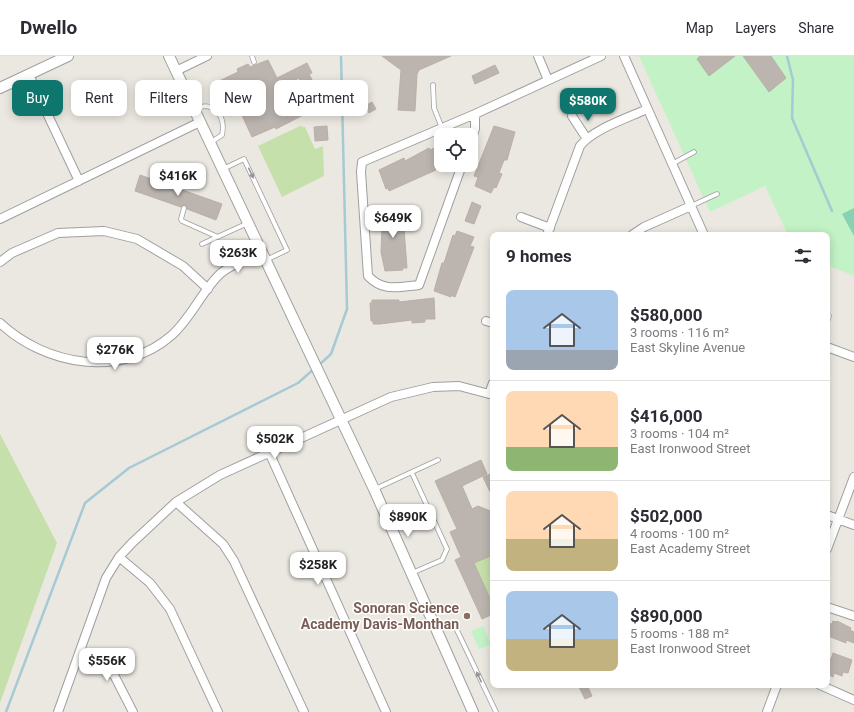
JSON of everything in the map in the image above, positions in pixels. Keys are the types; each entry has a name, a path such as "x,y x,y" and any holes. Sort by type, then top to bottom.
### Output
{"street":[{"path":"0,88 68,56"},
{"path":"170,56 180,80"},
{"path":"176,71 193,59 207,56"},
{"path":"538,56 548,80"},
{"path":"442,128 600,56"},
{"path":"624,56 703,232"},
{"path":"29,74 79,181"},
{"path":"521,217 548,232 580,146 595,133 648,109"},
{"path":"475,114 475,128"},
{"path":"197,116 374,489 473,712"},
{"path":"572,116 587,139"},
{"path":"0,219 200,122"},
{"path":"434,131 362,162 361,172 368,276 374,282 384,288 418,285 459,172"},
{"path":"636,232 644,227 691,206"},
{"path":"0,262 12,253 58,233 104,230 137,239 183,266 208,289"},
{"path":"0,323 14,336 67,359 94,364 134,357 152,350 183,324 220,274 232,266 264,256"},
{"path":"830,348 854,357"},
{"path":"58,712 106,578 119,557 147,527 176,502 204,483 391,397 433,387 459,386 490,394"},
{"path":"269,452 386,712"},
{"path":"830,541 854,477"},
{"path":"176,502 223,544 234,561 304,712"},
{"path":"830,516 854,525"},
{"path":"119,557 150,584 170,609 218,712"},
{"path":"830,608 854,616"},
{"path":"78,656 114,675 133,712"},
{"path":"767,712 776,688"},
{"path":"827,688 854,700"}],"lane":[{"path":"252,56 254,62"},
{"path":"433,85 434,108 442,128"},
{"path":"202,105 213,108 221,117 223,124 222,135 210,143"},
{"path":"672,164 694,152"},
{"path":"223,169 244,159 287,250 264,256"},
{"path":"691,206 717,194"},
{"path":"184,208 181,219 182,221 218,237"},
{"path":"202,244 248,222"},
{"path":"374,489 438,460"},
{"path":"412,473 447,549 442,560 412,573"},
{"path":"436,627 448,624 455,626 496,712"}],"green space":[{"path":"639,56 854,56 854,276 830,266 830,232 787,232 765,186 710,212"},
{"path":"300,126 305,127 315,149 323,146 324,176 282,197 258,146"},
{"path":"854,208 854,236 842,214"},
{"path":"0,434 57,543 0,703"},
{"path":"489,556 490,598 474,563"},
{"path":"483,626 490,645 479,649 471,631"}],"building":[{"path":"382,56 451,56 419,70 417,74 415,111 398,110 401,70"},
{"path":"700,56 735,56 709,76 697,59"},
{"path":"743,56 771,56 786,78 769,92"},
{"path":"268,60 277,78 307,63 312,73 309,74 312,80 300,80 299,78 295,80 274,80 274,116 301,116 276,129 275,127 252,137 242,116 266,116 266,80 221,80 238,72 237,69 248,64 250,67"},
{"path":"495,65 499,73 475,84 472,76"},
{"path":"372,102 376,109 369,113 368,104"},
{"path":"327,126 328,140 315,141 314,127"},
{"path":"494,126 515,132 507,160 504,160 499,173 502,174 496,188 494,187 491,193 475,186 478,177 474,176 476,172 478,172 478,166"},
{"path":"429,148 430,150 434,148 434,171 389,191 388,188 386,189 379,170 404,158 405,161"},
{"path":"140,175 222,204 216,220 187,209 185,205 181,207 135,191"},
{"path":"472,202 481,206 474,224 465,221"},
{"path":"398,206 399,215 403,215 407,268 402,268 403,270 385,271 381,252 382,227 379,227 379,213 381,213 381,207"},
{"path":"457,231 474,237 470,246 474,247 455,297 451,295 451,297 434,291 442,263 444,263 453,235 455,236"},
{"path":"434,298 435,319 425,319 425,322 412,323 412,320 380,324 373,324 373,321 371,321 370,303 372,303 372,300 399,300 399,302"},
{"path":"481,460 487,474 462,486 472,509 478,506 490,511 490,556 474,563 490,598 490,615 482,619 455,560 461,557 450,532 457,529 435,481"},
{"path":"490,474 490,492 483,477"},
{"path":"833,621 837,621 851,628 850,630 854,632 854,643 846,640 846,643 830,637 830,624 832,624"},
{"path":"833,653 852,660 848,673 843,672 842,676 834,673 833,677 830,676"},
{"path":"580,688 588,688 592,696 585,699"}],"waterway":[{"path":"319,365 331,354 347,309 341,56"},
{"path":"787,56 793,80 792,118 832,211"},
{"path":"6,712 85,503 129,468 298,383 315,368"}],"place":[{"name":"Sonoran Science Academy Davis-Monthan","path":"467,616"}]}
